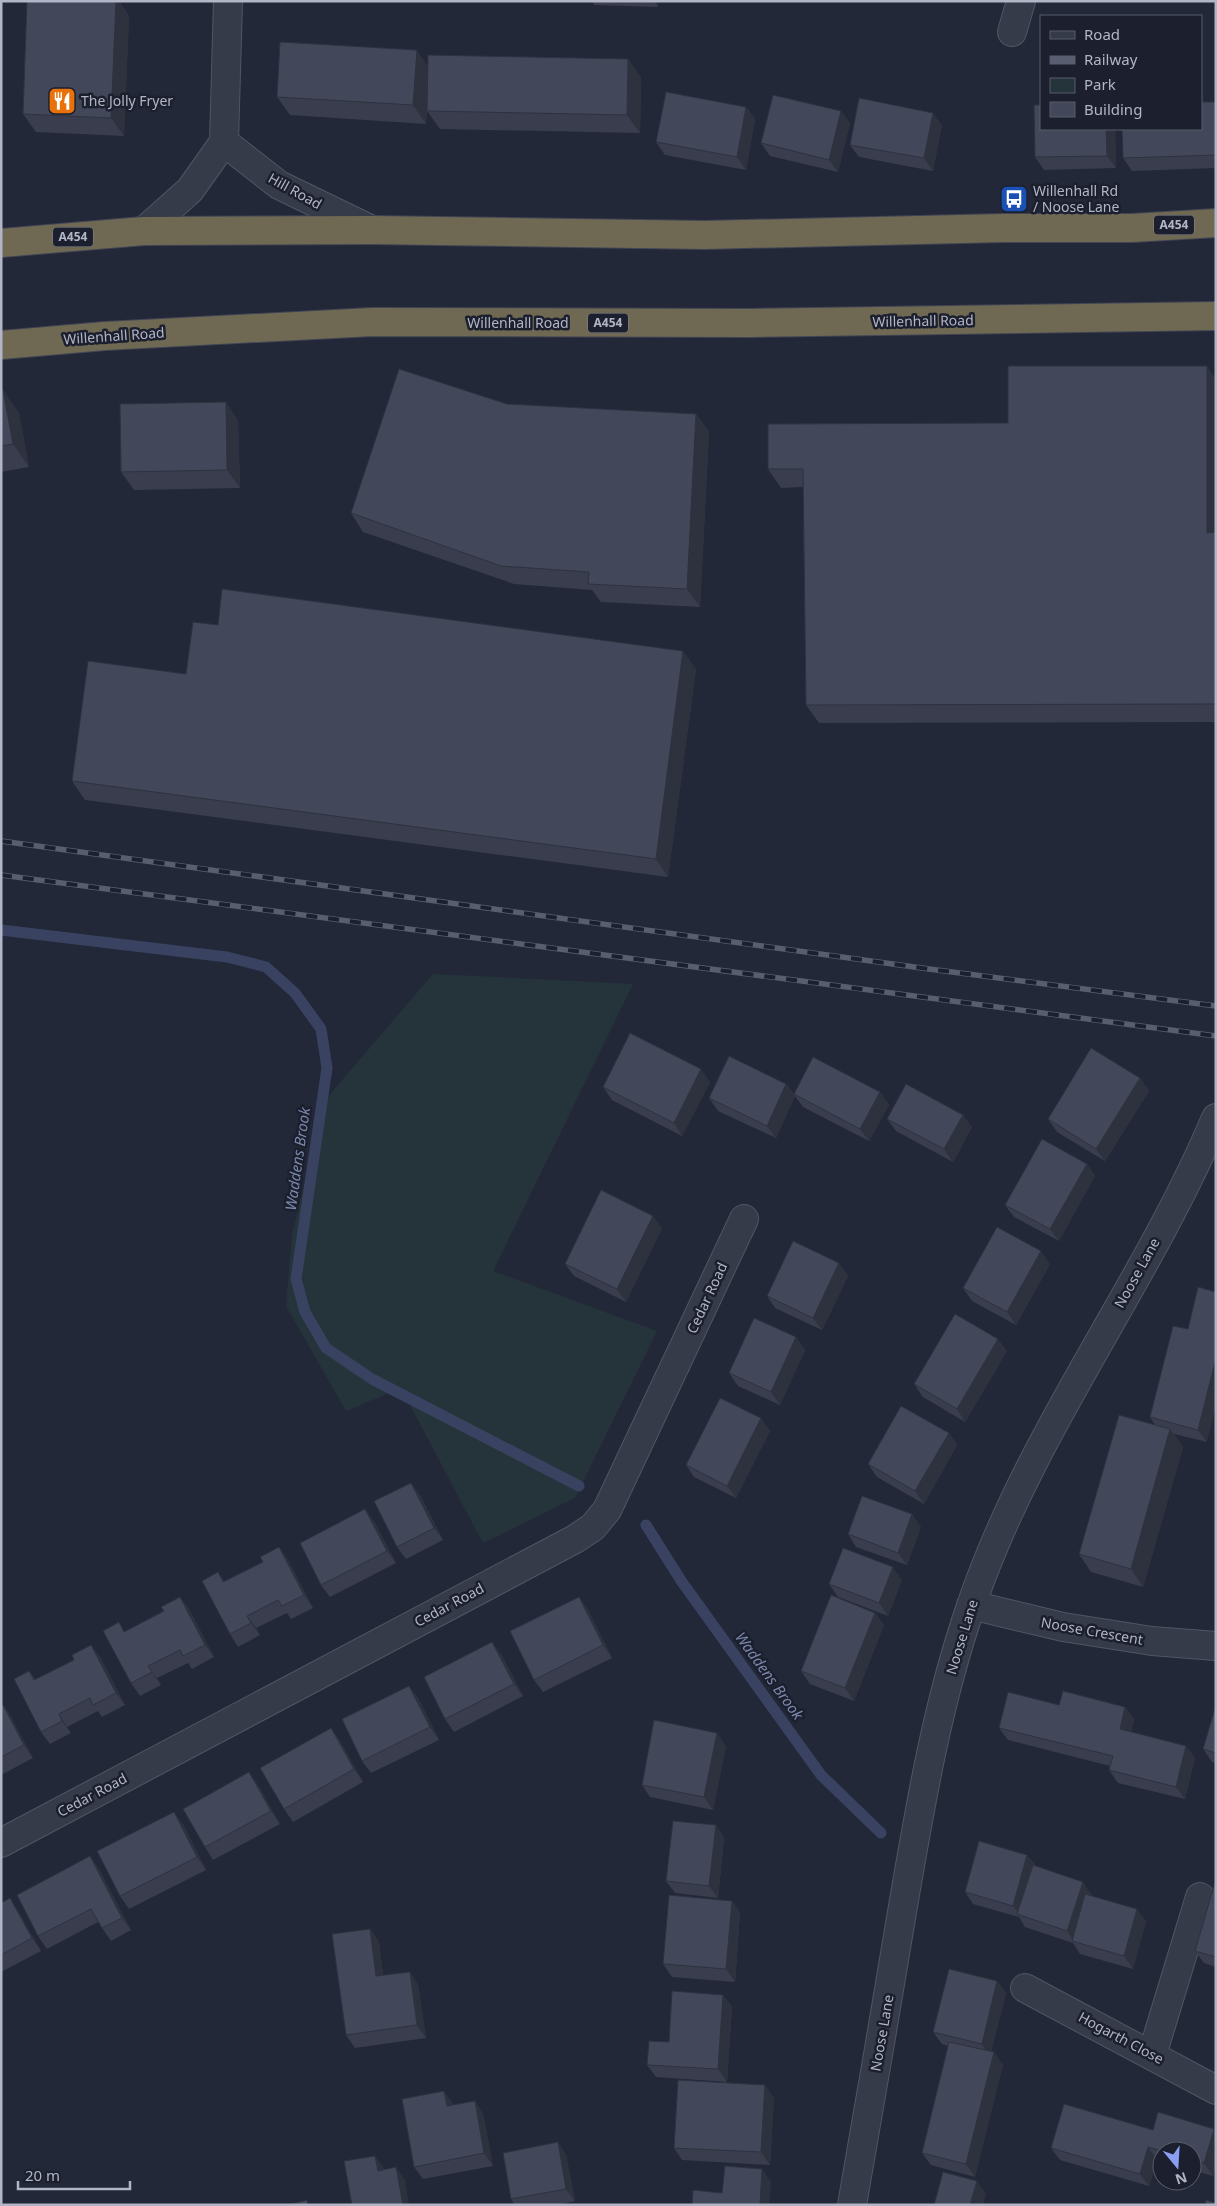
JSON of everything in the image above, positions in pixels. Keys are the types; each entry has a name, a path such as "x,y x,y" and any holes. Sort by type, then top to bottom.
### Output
{"highway":[{"name":"A454","path":"1,243 144,231 372,230 705,234 1003,228 1132,228 1216,223"},
{"name":"Willenhall Road","path":"1,345 105,336 372,322 750,323 1216,316"}],"street":[{"path":"144,231 190,190 224,142 228,1"},
{"path":"1012,32 1020,1"},
{"name":"Hill Road","path":"224,142 279,185 372,230"},
{"name":"Noose Lane","path":"852,2205 923,1789 943,1699 971,1605 1018,1490 1053,1422 1176,1205 1216,1118"},
{"name":"Cedar Road","path":"1,1843 575,1539 593,1527 607,1510 744,1219"},
{"name":"Noose Crescent","path":"971,1605 1063,1628 1152,1642 1216,1646"},
{"path":"1152,2055 1200,1897"},
{"name":"Hogarth Close","path":"1025,1988 1216,2090"}],"green space":[{"path":"433,974 633,984 493,1271 657,1331 575,1498 483,1543 401,1388 346,1411 286,1306 292,1235 325,1100"}],"building":[{"path":"27,1 116,1 111,118 23,114"},
{"path":"280,42 417,50 413,105 277,97"},
{"path":"428,55 628,59 627,115 427,111"},
{"path":"666,92 746,107 737,157 656,142"},
{"path":"773,95 841,111 829,160 761,143"},
{"path":"859,98 933,113 924,158 850,145"},
{"path":"1202,102 1216,102 1216,155 1123,158 1122,130 1202,130"},
{"path":"1034,105 1040,105 1040,130 1106,130 1107,156 1035,157"},
{"path":"1008,366 1207,366 1207,533 1216,532 1216,704 806,705 803,469 768,469 768,424 1008,423"},
{"path":"399,369 507,404 696,414 687,589 588,584 589,572 501,566 351,513"},
{"path":"1,390 3,390 13,444 1,446"},
{"path":"226,402 227,470 121,472 120,404"},
{"path":"222,589 683,651 656,859 72,781 88,661 186,674 193,622 218,625"},
{"path":"630,1033 701,1069 674,1123 603,1087"},
{"path":"1091,1048 1140,1078 1096,1149 1048,1119"},
{"path":"729,1056 786,1084 767,1126 709,1098"},
{"path":"813,1057 880,1092 860,1129 794,1094"},
{"path":"906,1084 963,1115 944,1149 887,1119"},
{"path":"1042,1139 1087,1164 1050,1229 1005,1205"},
{"path":"601,1190 653,1216 617,1289 565,1264"},
{"path":"997,1227 1041,1251 1007,1312 963,1288"},
{"path":"793,1241 839,1263 813,1318 767,1296"},
{"path":"1198,1287 1216,1292 1216,1358 1198,1430 1150,1417 1173,1326 1188,1329"},
{"path":"955,1314 998,1339 957,1409 914,1384"},
{"path":"754,1318 796,1337 771,1392 729,1373"},
{"path":"720,1398 761,1418 727,1486 686,1465"},
{"path":"901,1406 949,1433 915,1491 868,1464"},
{"path":"1119,1415 1170,1429 1131,1569 1079,1554"},
{"path":"411,1483 434,1528 397,1547 374,1501"},
{"path":"862,1496 912,1514 898,1553 848,1534"},
{"path":"365,1509 387,1551 321,1585 300,1543"},
{"path":"279,1547 304,1595 282,1606 278,1600 247,1616 251,1623 230,1634 202,1581 218,1572 223,1582 263,1562 260,1557"},
{"path":"843,1548 893,1567 879,1603 829,1584"},
{"path":"831,1595 875,1613 845,1688 801,1671"},
{"path":"180,1597 205,1645 183,1656 180,1650 148,1666 152,1672 131,1683 103,1631 119,1622 124,1632 164,1611 161,1607"},
{"path":"579,1597 603,1645 534,1680 510,1631"},
{"path":"492,1642 514,1684 445,1719 424,1677"},
{"path":"91,1645 116,1693 93,1705 90,1698 59,1714 62,1721 41,1732 14,1679 29,1671 34,1680 74,1660 72,1655"},
{"path":"409,1686 430,1727 362,1761 342,1719"},
{"path":"1063,1691 1125,1707 1120,1729 1186,1746 1176,1787 1109,1770 1113,1756 999,1728 1008,1692 1059,1705"},
{"path":"1,1705 3,1705 24,1745 1,1757"},
{"path":"1216,1705 1216,1753 1203,1749"},
{"path":"654,1720 717,1733 704,1797 642,1785"},
{"path":"331,1728 354,1769 284,1809 260,1768"},
{"path":"249,1772 271,1811 205,1847 183,1809"},
{"path":"174,1812 197,1857 120,1896 97,1851"},
{"path":"673,1821 716,1825 709,1886 666,1881"},
{"path":"979,1841 1027,1855 1013,1906 965,1892"},
{"path":"90,1856 122,1918 102,1928 91,1909 38,1936 17,1895"},
{"path":"1033,1865 1083,1882 1067,1931 1017,1914"},
{"path":"1216,1879 1216,1957 1195,1951"},
{"path":"1085,1894 1137,1909 1124,1956 1072,1941"},
{"path":"669,1895 732,1901 726,1969 663,1964"},
{"path":"10,1898 32,1938 1,1955 1,1903"},
{"path":"370,1929 376,1976 410,1972 417,2025 346,2035 332,1934"},
{"path":"949,1969 997,1981 982,2044 933,2032"},
{"path":"672,1991 723,1995 718,2069 647,2065 649,2041 669,2042"},
{"path":"949,2042 994,2052 966,2164 922,2153"},
{"path":"678,2080 765,2085 761,2152 674,2148"},
{"path":"444,2091 447,2106 475,2101 484,2153 414,2167 402,2099"},
{"path":"1064,2104 1153,2130 1158,2112 1214,2129 1204,2163 1202,2162 1202,2141 1152,2141 1152,2148 1148,2147 1140,2174 1051,2148"},
{"path":"558,2142 566,2189 511,2199 503,2153"},
{"path":"375,2156 378,2171 396,2167 403,2205 352,2205 344,2161"},
{"path":"725,2166 762,2169 760,2205 692,2205 693,2190 722,2193"},
{"path":"943,2172 977,2181 970,2205 934,2205"},
{"path":"307,2200 308,2205 288,2205"},
{"path":"1206,2200 1216,2203 1216,2205 1205,2205"}],"waterway":[{"name":"Waddens Brook","path":"1,930 227,957 266,967 295,993 321,1029 327,1068 296,1279 305,1312 326,1348 372,1379 579,1486"},
{"name":"Waddens Brook","path":"646,1525 682,1582 821,1775 881,1833"}],"railway":[{"path":"1,841 929,969 1216,1006"},
{"path":"1,875 1216,1036"}],"place":[{"name":"The Jolly Fryer","path":"62,101"},
{"name":"Willenhall Rd / Noose Lane","path":"1014,199"}]}
